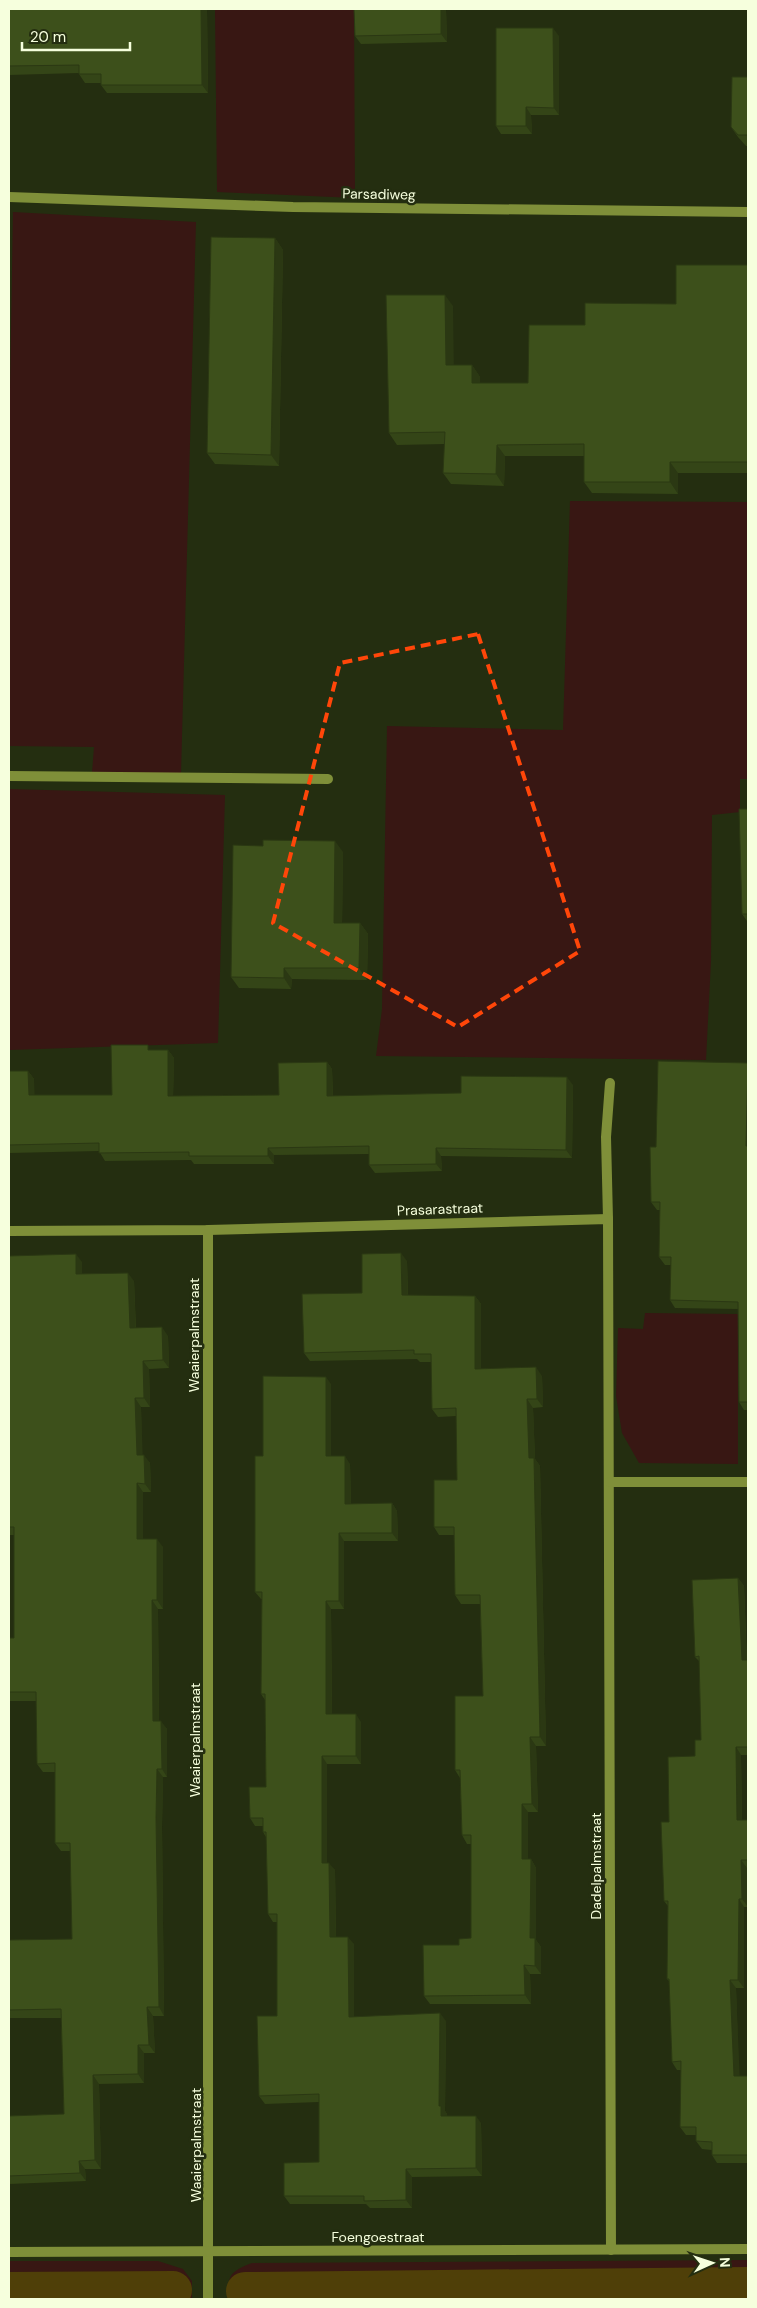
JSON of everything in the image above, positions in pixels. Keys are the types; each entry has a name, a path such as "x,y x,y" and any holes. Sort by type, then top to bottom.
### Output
{"street":[{"name":"Parsadiweg","path":"9,197 292,207 748,212"},
{"path":"9,776 328,779"},
{"path":"610,1083 606,1137 610,1482 748,1482"},
{"name":"Prasarastraat","path":"9,1230 208,1230 608,1219"},
{"name":"Waaierpalmstraat","path":"208,1230 210,2251 208,2299"},
{"name":"Dadelpalmstraat","path":"610,1482 611,2250"},
{"name":"Foengoestraat","path":"9,2252 748,2249"}],"highlighted area":[{"path":"478,634 580,951 458,1027 273,923 340,663"}],"shaded area":[{"path":"215,9 354,9 355,198 217,192"},
{"path":"13,212 196,222 181,773 92,773 94,747 9,746 9,448"},
{"path":"570,501 748,502 748,779 740,779 740,812 712,815 711,961 706,1060 376,1056 382,1009 387,726 563,730"},
{"path":"9,789 225,795 218,1043 9,1050"},
{"path":"645,1313 738,1314 738,1464 639,1463 622,1433 616,1396 618,1328 643,1329"},
{"path":"748,2260 748,2299 228,2299 231,2275 252,2263"},
{"path":"9,2261 158,2261 183,2269 192,2281 192,2299 9,2299"}],"building":[{"path":"9,9 201,9 202,85 101,85 101,74 79,74 79,65 9,66"},
{"path":"354,9 441,9 441,34 355,36"},
{"path":"496,28 553,28 554,108 526,107 526,126 496,126"},
{"path":"732,77 748,77 748,135 738,135 731,127"},
{"path":"211,237 275,238 271,455 207,453"},
{"path":"676,265 748,265 748,462 670,462 670,482 584,482 584,444 497,445 496,474 443,473 445,432 389,433 386,295 445,295 446,365 472,365 472,383 528,383 529,325 585,325 585,303 676,304"},
{"path":"739,809 748,809 748,914 742,914"},
{"path":"263,840 335,841 334,923 360,923 359,968 284,968 284,978 231,977 233,845 263,846"},
{"path":"111,1045 148,1045 148,1050 168,1050 168,1096 279,1095 278,1063 327,1062 327,1096 461,1093 461,1076 567,1077 566,1150 436,1148 436,1164 369,1165 369,1146 268,1148 268,1156 189,1156 189,1152 99,1153 99,1143 9,1145 9,1071 28,1071 29,1095 112,1095"},
{"path":"658,1061 748,1063 746,1146 748,1146 748,1402 739,1402 738,1302 670,1300 671,1257 659,1257 660,1202 651,1202 650,1147 656,1147"},
{"path":"401,1253 402,1295 475,1296 475,1369 536,1367 537,1399 527,1399 529,1458 534,1458 540,1737 530,1737 532,1804 522,1804 522,1859 531,1859 530,1938 535,1938 535,1966 524,1965 525,1995 424,1996 423,1945 459,1945 459,1939 471,1938 471,1835 462,1835 460,1770 455,1770 455,1696 483,1696 480,1595 455,1595 454,1527 434,1527 434,1480 457,1480 456,1408 432,1409 431,1354 414,1354 414,1350 304,1353 302,1294 362,1293 362,1254"},
{"path":"76,1254 76,1274 128,1273 130,1328 162,1327 163,1360 143,1361 144,1398 135,1398 137,1455 144,1455 145,1484 137,1483 137,1539 157,1539 157,1600 152,1600 153,1721 161,1721 162,1769 157,1769 156,1818 159,2007 147,2007 149,2045 138,2045 138,2074 93,2075 95,2160 79,2161 80,2173 9,2176 9,2116 64,2114 61,2009 9,2010 9,1940 72,1939 70,1843 55,1843 55,1763 37,1764 36,1692 9,1692 9,1638 14,1638 14,1527 9,1527 9,1256"},
{"path":"263,1376 326,1377 326,1456 345,1456 345,1504 392,1503 392,1533 339,1533 339,1601 326,1601 326,1714 356,1714 356,1756 322,1756 322,1863 329,1863 330,1937 348,1937 349,2017 440,2013 439,2106 441,2106 441,2116 476,2116 476,2168 406,2169 406,2200 364,2201 364,2196 284,2196 284,2163 319,2162 319,2094 259,2096 257,2016 277,2016 277,1914 268,1914 266,1832 263,1832 263,1818 250,1818 249,1787 266,1787 265,1694 261,1694 262,1592 255,1592 255,1456 263,1456"},
{"path":"738,1578 742,1660 748,1660 748,1747 736,1747 737,1820 748,1820 748,1860 741,1860 742,1899 739,1899 738,1980 730,1980 734,2076 748,2076 748,2155 712,2155 712,2142 696,2141 696,2127 680,2127 681,2061 672,2062 669,1979 667,1979 668,1901 664,1901 661,1822 669,1822 668,1757 695,1756 695,1740 701,1740 699,1656 695,1657 692,1580"}],"waterway":[{"path":"245,2291 748,2286"},
{"path":"9,2291 173,2290"}]}
